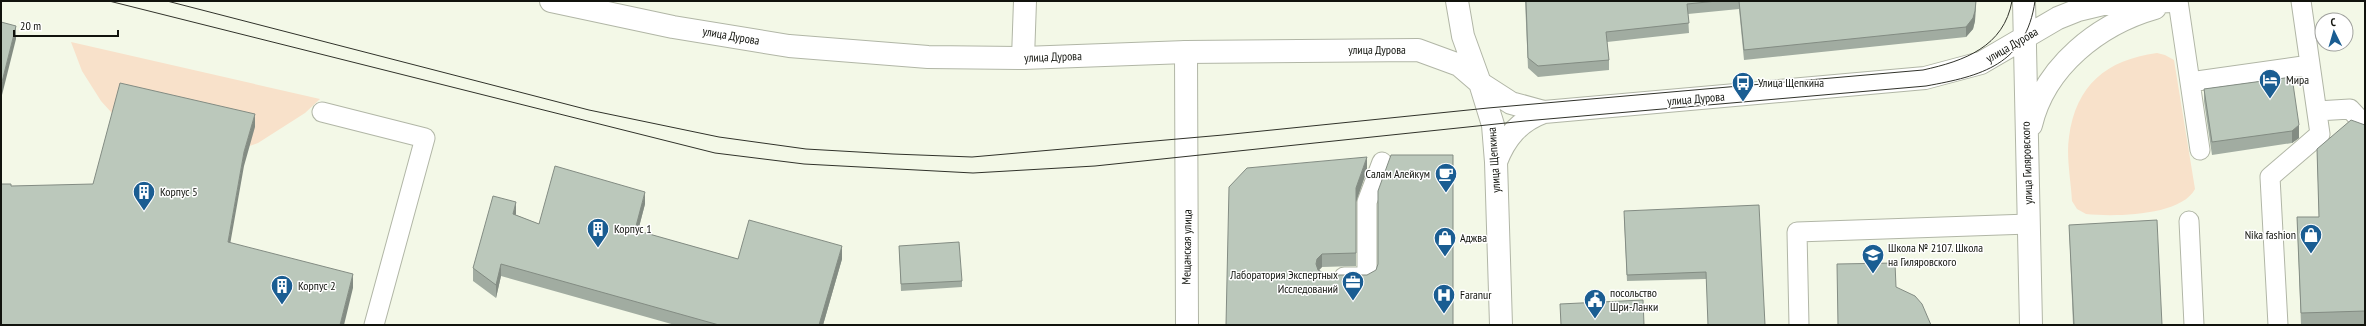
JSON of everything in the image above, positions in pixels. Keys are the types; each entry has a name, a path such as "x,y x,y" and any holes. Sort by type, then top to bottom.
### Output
{"main road":[{"name":"улица Дурова","path":"552,1 673,27 789,46 928,57 1023,58 1186,52 1418,50 1459,65 1480,83 1511,103 1544,112 1925,78 1981,63 2058,18 2078,10 2103,4 2173,1"},
{"path":"1023,58 1025,1"},
{"name":"улица Щепкина","path":"1457,1 1463,36 1480,83 1493,133 1496,162 1501,325"},
{"name":"улица Гиляровского","path":"2024,1 2031,325"},
{"path":"2026,143 2034,110 2049,81 2072,54 2108,27 2148,10 2178,1"},
{"name":"Мещанская улица","path":"1186,52 1188,170 1187,325"},
{"path":"1496,162 1502,147 1510,135 1525,121 1544,112"}],"lane":[{"path":"2178,1 2200,150"},
{"path":"2278,325 2270,177 2320,134 2301,1"},
{"path":"2190,82 2310,65"},
{"path":"2317,111 2350,109 2365,125"},
{"path":"322,112 425,138 374,325"},
{"path":"1327,277 1367,277 1367,202 1382,162"},
{"path":"2189,221 2194,325"},
{"path":"1799,325 1797,232 2029,224"}],"shaded area":[{"path":"71,42 320,99 305,113 258,143 235,151 120,122 101,101 82,71"},
{"path":"2157,53 2174,60 2195,189 2187,198 2176,205 2162,210 2129,215 2086,214 2077,209 2072,201 2068,161 2069,137 2073,119 2079,103 2086,89 2096,78 2109,69 2139,56"}],"building":[{"path":"1526,1 1717,1 1687,4 1689,23 1606,32 1609,60 1538,66 1528,58"},
{"path":"1739,1 1976,1 1973,18 1966,27 1744,50"},
{"path":"1,22 16,26 1,86"},
{"path":"2292,77 2299,125 2292,131 2212,142 2204,89"},
{"name":"Корпус 5","path":"120,83 255,114 244,152 228,242 353,274 340,325 1,325 1,184 11,184 11,186 93,184"},
{"path":"2351,120 2365,125 2365,311 2301,313 2297,217 2319,217 2317,149"},
{"path":"1391,155 1453,155 1453,325 1226,325 1229,187 1247,168 1367,157 1356,188 1356,253 1322,254 1317,259 1316,264 1318,270 1327,275 1367,275 1376,270 1378,264 1378,191"},
{"name":"Корпус 1","path":"555,166 645,192 635,230 738,259 749,220 842,246 819,325 719,325 501,264 496,285 473,268 493,196 516,202 513,214 539,224"},
{"path":"1759,205 1765,325 1708,325 1706,272 1627,275 1624,211"},
{"path":"2157,220 2162,325 2074,325 2069,225"},
{"path":"959,242 962,281 901,284 899,246"},
{"path":"1895,263 1896,287 1915,296 1922,304 1931,325 1838,325 1837,264"},
{"path":"1643,300 1644,325 1561,325 1560,304"}],"tram line":[{"path":"109,1 715,153 804,164 973,173 1095,166 1525,121 1926,86 1965,78 1998,64 2011,53 2022,40 2030,23 2035,1"},
{"path":"167,1 589,110 719,137 806,149 972,157 1223,135 1488,108 1923,70 1953,62 1980,49 1991,41 2008,17 2012,1"}],"place":[{"name":"Мира","path":"2270,100"},
{"name":"Улица Щепкина","path":"1743,102"},
{"name":"Салам Алейкум","path":"1446,194"},
{"name":"Корпус 5","path":"144,212"},
{"name":"Корпус 1","path":"598,248"},
{"name":"Nika fashion","path":"2311,254"},
{"name":"Аджва","path":"1445,258"},
{"name":"Школа № 2107. Школа на Гиляровского","path":"1873,274"},
{"name":"Лаборатория Экспертных Исследований","path":"1353,302"},
{"name":"Корпус 2","path":"282,306"},
{"name":"Faranur","path":"1444,314"},
{"name":"посольство Шри-Ланки","path":"1595,320"}]}
